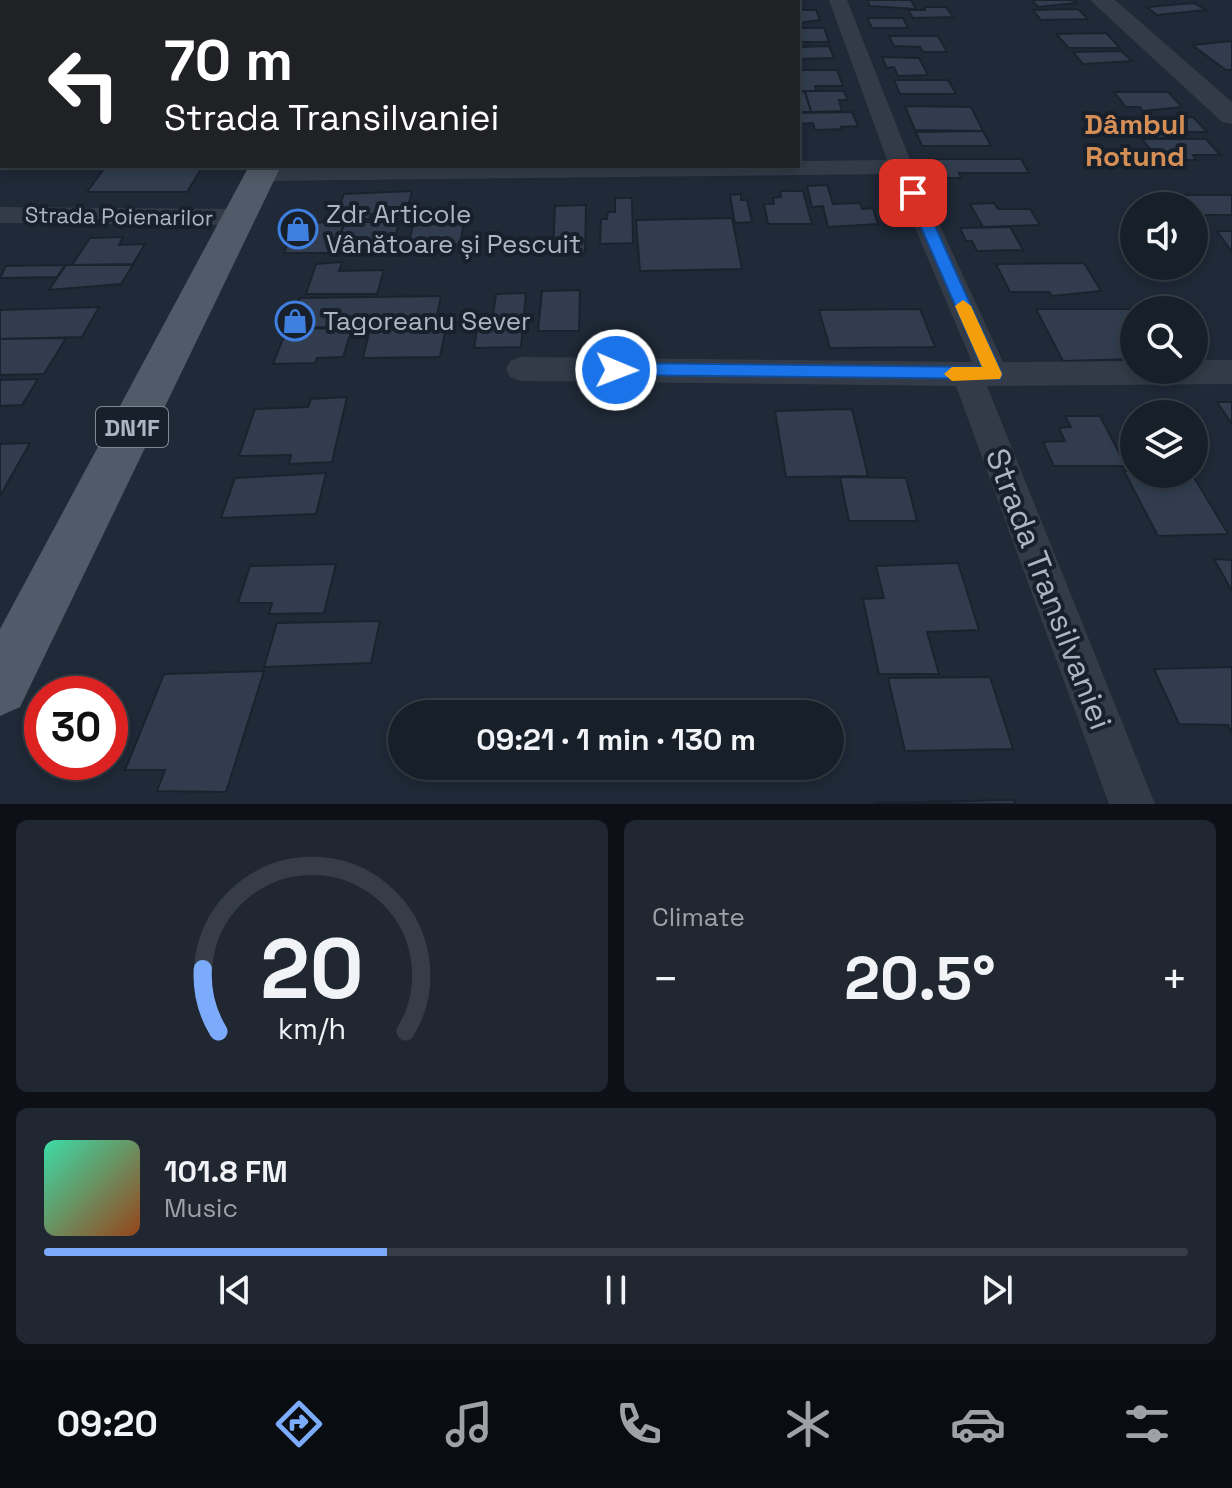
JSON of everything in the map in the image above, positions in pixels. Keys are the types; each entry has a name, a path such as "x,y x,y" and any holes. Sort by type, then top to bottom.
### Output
{"main road":[{"name":"DN1F","path":"0,687 262,170"}],"street":[{"name":"Strada Transilvaniei","path":"838,0 980,374 1132,804"},
{"path":"1101,0 1232,116"},
{"path":"800,167 901,167"},
{"path":"262,170 688,168"},
{"name":"Strada Poienarilor","path":"0,215 238,217"},
{"path":"521,369 980,374 1232,372"}],"building":[{"path":"867,0 911,0 916,9 870,6"},
{"path":"1032,0 1073,0 1076,3 1038,7"},
{"path":"1194,3 1206,10 1157,15 1147,7"},
{"path":"924,7 946,7 953,17 913,18 908,10 925,10"},
{"path":"1078,9 1088,19 1041,20 1033,10"},
{"path":"800,10 816,10 820,20 800,23"},
{"path":"867,18 903,18 908,28 872,28"},
{"path":"800,28 824,28 829,42 800,42"},
{"path":"1106,33 1120,48 1069,48 1056,34"},
{"path":"889,36 938,36 947,52 923,52 920,47 894,46"},
{"path":"1232,41 1232,70 1226,70 1192,45"},
{"path":"829,46 834,58 800,59 800,47"},
{"path":"1121,51 1132,61 1083,64 1073,52"},
{"path":"882,57 919,58 928,75 898,76 894,67 887,68"},
{"path":"800,70 837,70 843,86 815,86 816,91 800,91"},
{"path":"894,80 948,80 956,94 900,94"},
{"path":"805,91 844,91 848,100 839,100 842,111 811,112"},
{"path":"800,92 805,92 811,112 800,112"},
{"path":"1114,92 1168,92 1182,107 1143,111 1140,107 1126,107"},
{"path":"905,106 971,107 983,131 915,130"},
{"path":"852,112 858,126 815,130 813,123 800,124 800,113"},
{"path":"1193,117 1207,132 1186,132 1187,135 1176,135 1178,138 1155,138 1139,118"},
{"path":"983,131 991,146 922,146 916,132"},
{"path":"1142,139 1206,139 1220,155 1193,155 1196,160 1177,160 1181,165 1163,165"},
{"path":"928,159 1021,159 1029,173 959,173 961,178 943,178 941,172 935,172"},
{"path":"105,168 202,168 187,192 87,192"},
{"path":"827,185 833,204 860,203 862,209 873,208 878,224 828,227 823,206 812,207 807,186"},
{"path":"412,191 408,207 388,207 386,214 371,214 369,219 334,220 344,194"},
{"path":"780,191 803,191 812,224 768,224 764,204 774,204 773,198 781,197"},
{"path":"741,194 741,200 747,200 752,222 735,223 730,195"},
{"path":"1208,195 1232,195 1232,215 1208,215"},
{"path":"615,198 632,198 633,243 600,244 601,219 607,219 608,212 615,212"},
{"path":"994,203 998,209 1030,209 1040,225 983,227 970,204"},
{"path":"586,205 585,253 553,254 555,206"},
{"path":"732,218 742,269 640,271 636,220"},
{"path":"344,222 335,253 284,253 296,223"},
{"path":"345,222 399,222 391,252 365,252 366,247 352,247 354,242 338,242"},
{"path":"464,223 460,244 408,247 413,225"},
{"path":"1010,227 1023,250 977,251 972,241 966,241 960,228"},
{"path":"1217,231 1232,231 1232,252"},
{"path":"123,237 119,245 145,244 133,264 72,265 90,238"},
{"path":"342,262 339,271 384,270 377,294 306,294 316,264"},
{"path":"1084,263 1101,291 1052,296 1049,292 1010,292 996,264"},
{"path":"65,265 57,277 0,278 6,266"},
{"path":"66,265 133,265 121,284 49,290"},
{"path":"580,290 579,331 538,331 542,291"},
{"path":"526,293 521,347 474,348 478,323 492,322 496,294"},
{"path":"441,296 435,325 288,328 300,298"},
{"path":"99,307 82,337 0,339 0,310"},
{"path":"920,309 935,347 830,348 819,310"},
{"path":"1036,309 1120,309 1120,359 1063,361"},
{"path":"446,327 440,357 363,358 370,328"},
{"path":"352,328 343,357 317,358 315,363 273,364 287,329"},
{"path":"66,338 44,374 0,375 0,339"},
{"path":"38,379 22,405 0,406 0,380"},
{"path":"347,397 332,462 289,464 291,455 239,456 255,409 308,407 311,399"},
{"path":"1217,402 1232,402 1232,424"},
{"path":"852,409 868,476 786,477 775,411"},
{"path":"1065,416 1100,416 1120,454 1120,466 1054,466 1043,442 1065,441 1059,428 1071,427"},
{"path":"30,443 0,496 0,444"},
{"path":"326,473 316,514 221,518 235,478"},
{"path":"840,477 906,478 917,521 849,521"},
{"path":"1133,488 1200,488 1228,534 1158,536"},
{"path":"1214,559 1232,560 1232,591"},
{"path":"958,563 979,630 927,632 939,674 879,674 863,599 884,598 876,566"},
{"path":"336,564 324,613 269,614 272,603 238,603 250,566"},
{"path":"380,621 371,663 264,667 277,623"},
{"path":"1232,667 1232,734 1228,725 1179,724 1154,669"},
{"path":"264,671 226,792 157,791 165,770 128,770 128,763 164,674"},
{"path":"990,677 1013,749 905,751 888,678"},
{"path":"1014,800 1015,804 874,803"}],"slow traffic":[{"path":"952,374 993,374 963,306"}],"place":[{"name":"Zdr Articole Vânătoare și Pescuit","path":"298,229"},
{"name":"Tagoreanu Sever","path":"295,321"}],"district":[{"name":"Dâmbul Rotund","path":"1135,140"}],"route":[{"path":"616,370 993,374 913,193"}]}
